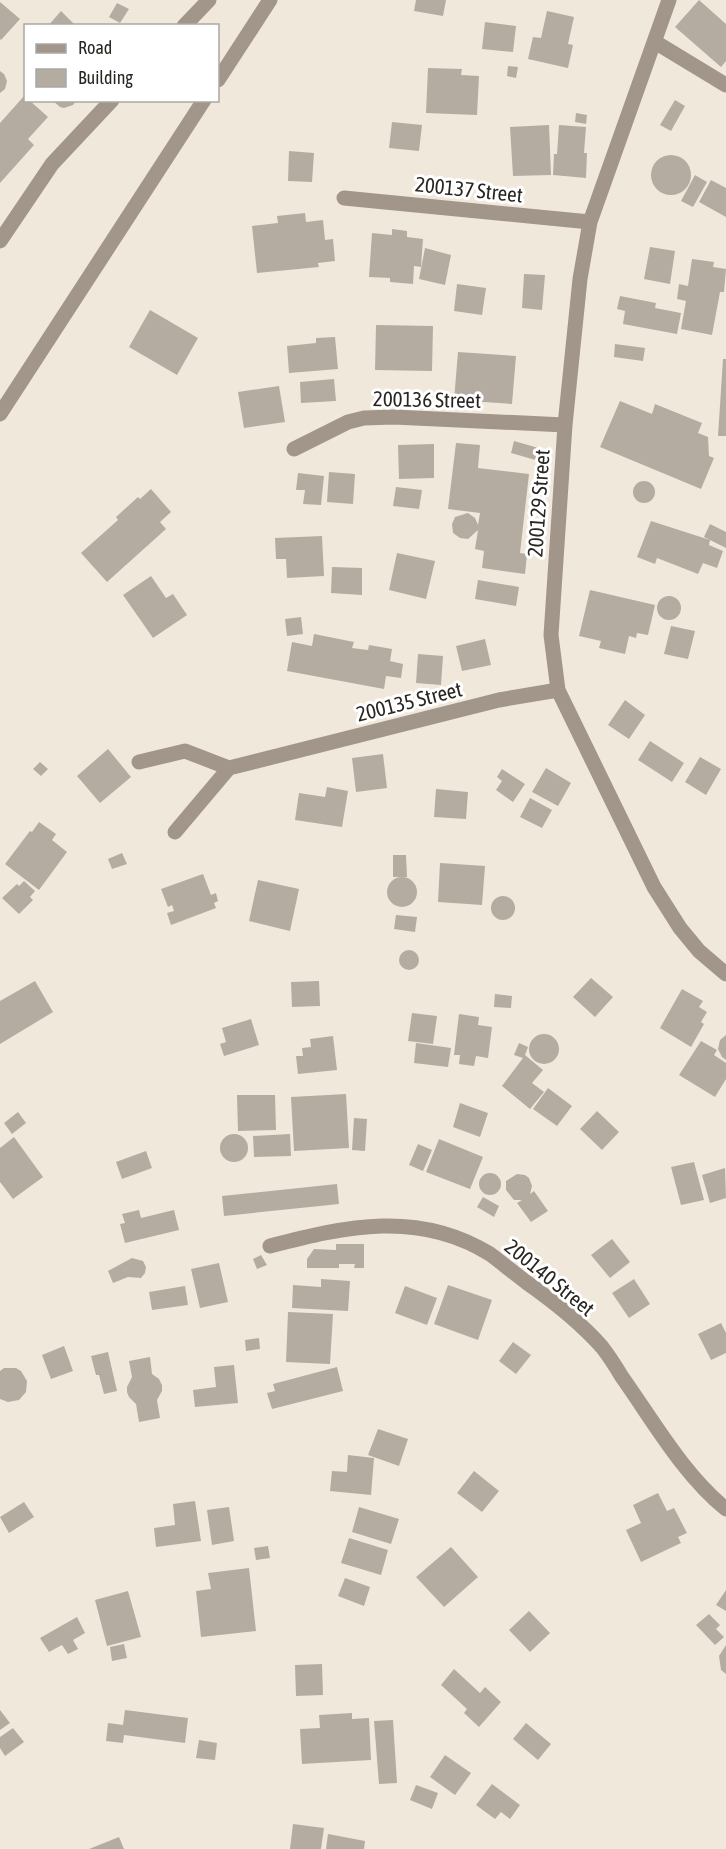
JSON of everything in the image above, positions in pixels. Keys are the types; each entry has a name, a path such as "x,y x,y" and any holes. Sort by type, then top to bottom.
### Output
{"street":[{"path":"186,24 209,0"},
{"path":"219,78 270,0"},
{"name":"200129 Street","path":"669,0 590,222 580,279 565,425 551,635 558,690 654,887 699,951 726,974"},
{"path":"655,42 726,85"},
{"path":"0,241 52,164 110,102"},
{"path":"0,414 203,102"},
{"name":"200137 Street","path":"344,198 590,222"},
{"name":"200136 Street","path":"294,449 348,422 364,418 394,417 565,425"},
{"name":"200135 Street","path":"229,768 499,700 558,690"},
{"path":"139,762 186,751 229,768 175,832"},
{"name":"200140 Street","path":"270,1246 330,1230 384,1225 422,1227 456,1238 489,1254 559,1306 602,1347 681,1461 714,1499 726,1509"}],"building":[{"path":"416,0 446,0 443,16 414,11"},
{"path":"699,0 726,24 726,61 721,67 675,27"},
{"path":"0,2 20,19 1,40 0,39"},
{"path":"117,3 129,9 120,23 109,17"},
{"path":"61,11 74,24 50,24"},
{"path":"547,11 574,17 568,44 573,45 568,68 528,59 533,37 541,38"},
{"path":"485,22 516,26 513,52 482,49"},
{"path":"508,66 518,67 516,78 507,76"},
{"path":"428,68 462,69 461,75 479,76 477,115 426,113"},
{"path":"0,71 7,81 5,89 0,93"},
{"path":"24,96 24,102 31,102 48,117 28,139 34,145 0,183 0,123"},
{"path":"675,100 685,106 671,131 660,125"},
{"path":"54,102 75,102 64,108"},
{"path":"576,113 587,115 586,124 575,122"},
{"path":"392,122 422,125 419,151 389,148"},
{"path":"549,125 551,175 513,176 510,127"},
{"path":"559,125 586,127 584,153 587,153 586,178 553,175"},
{"path":"289,151 314,153 312,182 288,181"},
{"path":"671,155 685,161 691,175 685,189 671,195 657,189 651,175 657,161"},
{"path":"695,175 707,182 693,207 681,201"},
{"path":"711,180 726,188 726,217 699,202"},
{"path":"305,213 306,222 323,220 325,240 333,239 335,261 318,263 319,267 257,273 252,226 278,223 277,216"},
{"path":"392,229 407,231 407,237 423,239 421,267 414,266 413,284 390,282 390,278 369,277 372,233 392,235"},
{"path":"650,247 675,251 670,284 644,279"},
{"path":"425,248 451,255 445,285 419,279"},
{"path":"692,259 714,262 713,267 726,269 724,292 720,292 712,335 681,329 686,301 677,299 679,284 688,286"},
{"path":"524,274 545,275 542,310 522,308"},
{"path":"457,284 486,288 482,315 454,311"},
{"path":"620,296 656,303 655,308 681,313 677,334 623,324 625,311 617,309"},
{"path":"150,310 198,338 177,375 129,347"},
{"path":"376,325 433,326 432,371 375,370"},
{"path":"335,337 338,369 289,373 287,346 316,343 316,338"},
{"path":"615,344 645,348 643,361 614,357"},
{"path":"458,352 516,356 512,404 454,400"},
{"path":"723,359 726,359 726,436 718,436"},
{"path":"334,379 336,401 301,403 300,382"},
{"path":"279,386 285,422 244,428 238,392"},
{"path":"620,401 652,414 655,404 702,423 698,433 708,437 709,456 714,458 701,489 600,447"},
{"path":"514,441 542,449 539,461 511,453"},
{"path":"456,443 480,445 478,468 529,474 520,553 527,554 525,574 482,568 484,551 475,549 478,530 468,539 460,538 453,533 452,524 455,517 468,513 475,518 478,525 480,513 448,509"},
{"path":"434,444 434,478 399,479 398,445"},
{"path":"329,472 355,474 353,504 327,502"},
{"path":"298,473 324,476 321,505 303,504 305,490 296,490"},
{"path":"644,481 652,484 655,492 652,500 644,503 636,500 633,492 636,484"},
{"path":"396,487 422,490 419,509 393,506"},
{"path":"151,489 171,512 160,522 166,529 107,582 81,553 118,520 116,517 138,497 140,499"},
{"path":"651,521 710,540 709,545 723,551 717,568 703,563 698,574 657,558 655,564 637,557"},
{"path":"710,524 726,532 726,548 704,537"},
{"path":"322,536 324,576 287,578 286,559 276,559 275,538"},
{"path":"397,553 435,561 426,599 389,590"},
{"path":"332,567 362,568 362,595 331,593"},
{"path":"151,576 166,598 173,594 187,615 153,638 123,595"},
{"path":"478,580 519,587 516,606 475,599"},
{"path":"590,590 655,605 648,635 637,633 636,638 629,636 625,654 599,648 601,641 579,636"},
{"path":"669,596 678,599 681,608 678,617 669,620 660,617 657,608 660,599"},
{"path":"301,617 303,634 287,636 285,619"},
{"path":"671,626 695,631 688,659 664,654"},
{"path":"314,634 354,642 352,648 368,650 369,645 392,649 390,661 403,664 401,678 386,676 384,689 287,671 292,642 312,646"},
{"path":"485,639 491,665 462,671 456,646"},
{"path":"418,654 443,656 441,685 416,683"},
{"path":"625,700 645,715 629,739 608,725"},
{"path":"650,741 684,763 672,782 638,760"},
{"path":"108,749 131,777 100,803 77,776"},
{"path":"383,754 387,788 356,792 352,758"},
{"path":"700,757 721,769 706,795 685,782"},
{"path":"40,762 48,769 41,776 33,769"},
{"path":"546,768 571,783 558,806 532,792"},
{"path":"502,769 525,784 513,802 496,790 502,781 497,777"},
{"path":"327,787 348,791 342,827 295,820 299,793 325,797"},
{"path":"436,789 468,792 466,819 434,817"},
{"path":"530,798 552,810 542,828 520,817"},
{"path":"39,822 56,834 52,840 67,852 39,890 5,864"},
{"path":"122,853 127,864 112,869 108,859"},
{"path":"393,855 406,855 407,877 393,877"},
{"path":"440,863 485,866 482,905 438,902"},
{"path":"203,874 211,895 216,893 218,901 214,903 216,908 171,925 167,913 174,911 172,905 168,907 161,889"},
{"path":"402,877 408,878 416,886 416,898 408,906 402,907 396,906 388,898 387,892 388,886 396,878"},
{"path":"258,880 299,889 290,931 249,921"},
{"path":"24,881 35,891 30,897 33,900 19,914 2,898 17,884 19,886"},
{"path":"498,896 508,896 515,903 515,913 508,920 498,920 491,913 491,903"},
{"path":"396,915 417,917 415,932 394,929"},
{"path":"409,950 416,953 419,960 416,967 409,970 402,967 399,960 402,953"},
{"path":"591,978 613,997 595,1017 573,997"},
{"path":"35,981 53,1012 0,1044 0,1001"},
{"path":"319,981 320,1006 292,1007 291,982"},
{"path":"682,989 703,1001 699,1007 707,1012 701,1022 704,1024 691,1047 660,1028"},
{"path":"495,994 512,996 511,1008 494,1007"},
{"path":"412,1013 437,1016 433,1044 408,1041"},
{"path":"459,1014 479,1017 478,1025 492,1027 488,1058 476,1056 474,1066 459,1064 460,1055 454,1055"},
{"path":"251,1019 259,1045 224,1056 220,1044 226,1042 222,1028"},
{"path":"544,1034 555,1038 559,1049 555,1060 544,1064 533,1060 529,1049 533,1038"},
{"path":"726,1035 726,1060 718,1049 720,1040"},
{"path":"333,1036 337,1070 298,1074 296,1056 303,1056 302,1048 311,1047 310,1039"},
{"path":"701,1041 717,1050 714,1055 726,1063 726,1079 715,1097 679,1075"},
{"path":"416,1043 451,1048 448,1067 414,1063"},
{"path":"519,1043 528,1047 525,1055 543,1070 532,1083 544,1092 530,1109 502,1086 523,1058 514,1055"},
{"path":"548,1088 572,1106 557,1126 533,1109"},
{"path":"346,1094 349,1148 294,1151 291,1097"},
{"path":"237,1095 275,1095 276,1130 238,1131"},
{"path":"460,1103 488,1113 480,1137 453,1127"},
{"path":"597,1111 619,1132 602,1150 580,1129"},
{"path":"18,1112 26,1123 12,1134 4,1123"},
{"path":"354,1118 367,1119 365,1151 352,1150"},
{"path":"234,1134 244,1138 248,1148 244,1158 234,1162 224,1158 220,1148 224,1138"},
{"path":"290,1134 291,1156 254,1157 253,1136"},
{"path":"14,1137 43,1177 13,1199 0,1182 0,1148"},
{"path":"439,1139 483,1157 470,1189 426,1172"},
{"path":"418,1144 432,1150 423,1171 409,1165"},
{"path":"146,1151 152,1168 122,1179 116,1162"},
{"path":"694,1162 704,1200 681,1205 671,1167"},
{"path":"725,1168 726,1198 710,1203 702,1175"},
{"path":"490,1173 498,1176 501,1184 498,1192 490,1195 482,1192 479,1184 482,1176"},
{"path":"517,1174 529,1178 532,1186 530,1194 534,1191 548,1211 531,1222 517,1203 522,1200 514,1200 506,1190 506,1181"},
{"path":"337,1184 339,1204 224,1216 222,1196"},
{"path":"483,1197 499,1206 494,1217 477,1207"},
{"path":"139,1210 141,1218 174,1210 179,1230 125,1243 120,1224 125,1223 122,1214"},
{"path":"612,1239 630,1262 610,1278 591,1255"},
{"path":"336,1244 364,1244 364,1268 354,1268 355,1264 339,1264 339,1268 307,1268 307,1259 314,1249 336,1250"},
{"path":"261,1255 267,1265 257,1269 253,1259"},
{"path":"132,1258 143,1261 146,1267 145,1273 141,1278 128,1277 113,1283 108,1271"},
{"path":"219,1263 228,1302 200,1308 191,1269"},
{"path":"321,1279 350,1281 348,1311 292,1308 293,1285 321,1287"},
{"path":"634,1279 650,1304 629,1318 612,1293"},
{"path":"448,1285 492,1300 478,1340 434,1324"},
{"path":"185,1286 188,1305 152,1310 149,1292"},
{"path":"405,1286 437,1298 427,1325 395,1313"},
{"path":"288,1312 333,1314 330,1364 286,1362"},
{"path":"721,1323 726,1333 726,1353 711,1360 698,1334"},
{"path":"259,1338 260,1349 246,1351 245,1340"},
{"path":"513,1342 531,1355 516,1374 499,1361"},
{"path":"64,1346 73,1371 51,1379 42,1355"},
{"path":"108,1352 117,1391 104,1394 91,1356"},
{"path":"150,1357 152,1374 159,1379 162,1385 162,1391 157,1400 160,1418 139,1422 136,1404 127,1392 132,1377 129,1361"},
{"path":"234,1365 238,1403 195,1407 193,1390 216,1387 214,1367"},
{"path":"337,1367 343,1391 272,1409 267,1393 275,1391 273,1384"},
{"path":"4,1368 16,1368 21,1371 27,1381 26,1392 19,1400 8,1402 0,1399 0,1371"},
{"path":"378,1429 408,1439 399,1466 368,1455"},
{"path":"348,1455 374,1458 371,1495 330,1491 332,1471 347,1472"},
{"path":"474,1471 499,1491 482,1512 457,1493"},
{"path":"658,1493 667,1511 674,1508 687,1533 678,1537 681,1543 641,1562 626,1530 641,1523 633,1505"},
{"path":"195,1501 201,1541 156,1547 154,1528 175,1525 173,1504"},
{"path":"24,1502 34,1517 9,1533 0,1517"},
{"path":"229,1507 234,1541 212,1545 207,1510"},
{"path":"359,1507 399,1519 391,1544 352,1532"},
{"path":"349,1538 388,1550 381,1575 341,1563"},
{"path":"268,1546 270,1558 256,1560 254,1548"},
{"path":"451,1547 478,1577 444,1607 416,1577"},
{"path":"249,1568 256,1631 201,1637 196,1591 211,1589 208,1573"},
{"path":"345,1578 370,1587 364,1606 338,1596"},
{"path":"726,1590 726,1611 716,1605"},
{"path":"128,1591 141,1637 107,1646 95,1600"},
{"path":"529,1611 550,1633 530,1652 509,1630"},
{"path":"709,1614 720,1625 716,1629 724,1637 715,1645 696,1625"},
{"path":"77,1617 85,1633 73,1640 78,1649 68,1654 62,1645 49,1652 40,1638"},
{"path":"124,1644 127,1658 112,1661 110,1647"},
{"path":"726,1645 726,1674 721,1670 719,1656"},
{"path":"322,1664 323,1695 296,1696 295,1665"},
{"path":"454,1669 480,1693 485,1687 501,1702 479,1727 464,1713 467,1709 441,1685"},
{"path":"0,1710 10,1723 0,1730"},
{"path":"125,1710 188,1718 185,1743 124,1735 123,1743 106,1741 108,1723 123,1725"},
{"path":"352,1713 352,1719 369,1718 371,1760 302,1764 300,1729 320,1728 319,1715"},
{"path":"393,1720 397,1783 379,1784 374,1721"},
{"path":"526,1723 551,1744 538,1760 513,1739"},
{"path":"13,1728 24,1742 5,1756 0,1748 0,1737"},
{"path":"199,1740 217,1743 215,1760 196,1758"},
{"path":"445,1755 471,1773 455,1795 430,1777"},
{"path":"492,1784 520,1805 510,1819 501,1812 495,1819 476,1805"},
{"path":"416,1785 438,1793 432,1809 410,1800"},
{"path":"293,1824 324,1828 321,1849 290,1849"},
{"path":"328,1834 365,1841 364,1849 326,1849"},
{"path":"119,1837 124,1849 89,1849"}]}
